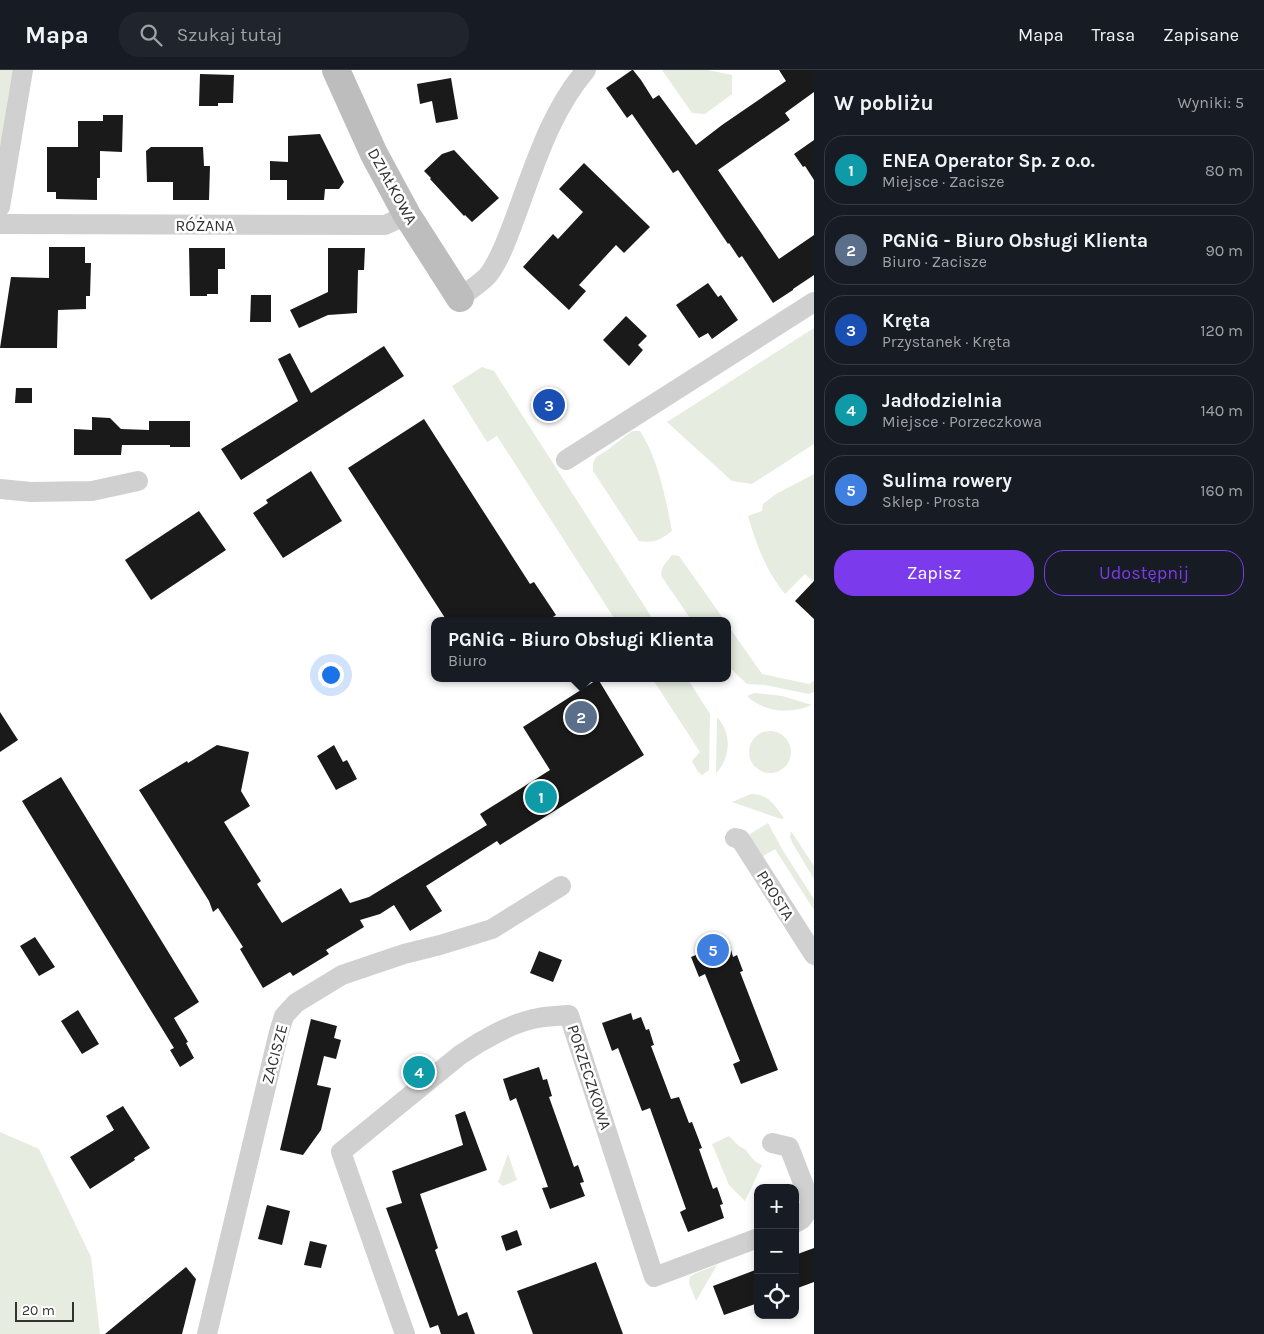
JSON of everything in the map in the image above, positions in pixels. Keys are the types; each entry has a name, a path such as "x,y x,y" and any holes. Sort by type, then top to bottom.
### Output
{"street":[{"path":"0,208 23,70"},
{"name":"DZIAŁKOWA","path":"336,70 374,154 407,215 460,298"},
{"path":"460,298 489,275 502,251 548,130 562,103 586,70"},
{"name":"RÓŻANA","path":"0,224 385,225 407,215"},
{"path":"566,460 814,302"},
{"path":"0,489 30,492 92,491 138,481"},
{"name":"PROSTA","path":"735,838 740,839 814,955"},
{"name":"ZACISZE","path":"207,1334 278,1032 284,1016 296,1003 342,975 404,954 492,929 560,886"},
{"name":"PORZECZKOWA","path":"405,1334 341,1152 472,1047 522,1022 538,1018 570,1015 654,1277 754,1240"},
{"path":"772,1143 789,1147 810,1200 808,1210 799,1221"}],"shaded area":[{"path":"0,70 15,70 0,149"},
{"path":"662,70 708,70 732,75 732,94 705,114 692,113"},
{"path":"814,328 814,444 752,484 732,481 667,422"},
{"path":"482,367 494,371 651,617 613,617 497,436 487,442 452,386"},
{"path":"632,431 640,431 652,454 664,493 672,531 661,539 649,542 639,541 593,471 593,463 596,457"},
{"path":"814,474 814,583 805,574 785,594 762,557 748,516 762,511 763,504 776,494"},
{"path":"672,555 679,556 722,617 689,617 662,577 661,574"},
{"path":"731,630 762,674 809,684 814,681 814,692 809,694 765,685 747,684 731,669"},
{"path":"655,682 690,682 710,714 709,770 702,775 698,772 692,761 700,752"},
{"path":"754,693 782,696 812,705 787,711 770,709 754,702 747,696"},
{"path":"717,717 725,730 728,745 725,760 716,773"},
{"path":"774,731 782,734 788,740 791,752 788,764 782,770 766,773 758,770 752,764 749,748 752,740 758,734"},
{"path":"751,794 767,798 784,818 781,819 732,802"},
{"path":"768,823 814,899 814,910 775,849 763,856 750,836 750,834"},
{"path":"791,831 814,866 814,879 793,844 790,837"},
{"path":"0,1132 39,1149 91,1257 100,1334 0,1334"},
{"path":"729,1136 746,1150 756,1162 762,1165 745,1201 729,1185 712,1144"},
{"path":"508,1154 517,1180 503,1186 498,1182"},
{"path":"717,1265 696,1301 689,1283 690,1277"}],"building":[{"path":"632,70 653,99 659,95 696,145 786,81 779,70 814,70 814,92 785,113 790,120 718,170 779,259 814,235 814,275 773,303 742,256 739,258 728,244 678,170 673,173 632,114 627,118 606,88"},
{"path":"200,74 234,75 233,103 218,103 218,106 199,106"},
{"path":"451,78 458,119 436,123 432,101 420,104 417,84"},
{"path":"103,115 123,115 122,152 100,151 100,178 97,178 97,200 56,199 56,192 47,192 47,147 78,147 78,121 103,121"},
{"path":"320,134 344,182 339,189 325,189 324,200 287,200 287,180 270,180 270,161 288,162 288,136"},
{"path":"814,140 814,180 794,154"},
{"path":"151,147 203,147 204,166 210,166 209,200 173,200 173,182 147,182 146,151"},
{"path":"454,150 499,198 472,222 464,216 424,171 442,154"},
{"path":"584,163 650,227 624,253 616,245 579,285 586,291 569,310 523,267 553,234 558,239 583,212 559,189"},
{"path":"49,247 85,247 85,263 91,263 90,296 86,296 86,309 58,310 57,348 0,348 11,277 49,278"},
{"path":"189,248 225,248 225,269 218,269 218,294 190,296"},
{"path":"328,248 365,248 364,270 358,270 357,313 328,315 299,328 290,310 328,292"},
{"path":"708,283 718,297 721,295 738,320 712,339 708,333 699,338 676,305"},
{"path":"251,295 271,295 271,322 250,322"},
{"path":"626,316 647,336 638,345 643,350 629,366 603,340"},
{"path":"384,346 404,376 241,480 221,449 298,401 278,359 290,353 311,393"},
{"path":"16,388 32,388 32,403 15,403"},
{"path":"92,417 110,418 121,429 149,430 149,421 190,421 190,447 122,445 121,455 74,455 74,429 92,430"},
{"path":"424,419 530,584 534,582 556,615 553,617 444,617 348,468"},
{"path":"311,471 342,521 283,558 253,513 268,503 266,500"},
{"path":"199,511 226,550 151,600 125,560"},
{"path":"814,581 814,619 795,601"},
{"path":"593,682 600,682 644,755 500,845 497,841 426,886 442,911 410,931 394,905 380,914 360,920 364,927 326,950 329,954 293,976 290,972 263,988 240,949 243,947 218,908 213,912 209,901 139,790 217,745 249,752 241,791 250,806 224,822 261,881 257,884 282,923 341,888 350,903 369,897 487,825 480,814 550,770 523,727"},
{"path":"0,712 18,740 0,752"},
{"path":"334,745 343,762 347,760 357,779 336,790 317,756"},
{"path":"61,777 199,1002 174,1018 188,1042 186,1043 194,1058 180,1067 170,1050 174,1048 22,801"},
{"path":"35,937 55,967 39,976 20,946"},
{"path":"729,942 733,957 737,955 743,971 740,972 778,1070 741,1084 733,1064 740,1061 705,974 699,977 691,957"},
{"path":"539,951 562,960 553,982 530,973"},
{"path":"78,1010 99,1044 82,1054 61,1021"},
{"path":"631,1013 633,1020 641,1017 646,1030 649,1029 654,1045 651,1046 671,1099 679,1097 689,1123 692,1122 702,1148 699,1149 713,1189 717,1187 723,1204 720,1205 724,1218 688,1232 680,1212 686,1209 650,1108 642,1111 618,1048 612,1051 602,1023"},
{"path":"311,1019 337,1026 334,1038 341,1040 336,1059 324,1056 317,1085 331,1088 321,1130 303,1155 280,1150"},
{"path":"539,1067 543,1080 547,1079 552,1096 549,1097 574,1167 578,1165 584,1182 580,1183 585,1196 550,1209 542,1188 548,1187 516,1098 510,1101 503,1079"},
{"path":"123,1106 150,1148 90,1189 70,1157 114,1130 106,1116"},
{"path":"465,1111 487,1170 420,1194 438,1248 435,1250 458,1316 467,1312 475,1334 441,1334 438,1325 430,1328 386,1208 402,1203 392,1171 463,1145 455,1115"},
{"path":"267,1205 290,1211 282,1245 258,1239"},
{"path":"517,1230 522,1245 506,1251 501,1236"},
{"path":"310,1241 327,1245 321,1268 304,1265"},
{"path":"814,1248 814,1282 799,1288 799,1274 799,1254"},
{"path":"596,1262 623,1334 533,1334 517,1291"},
{"path":"186,1267 196,1279 182,1334 105,1334"},
{"path":"754,1271 754,1304 724,1315 713,1286"}],"place":[{"name":"Kręta","path":"549,405"},
{"name":"PGNiG - Biuro Obsługi Klienta","path":"581,717"},
{"name":"ENEA Operator Sp. z o.o.","path":"541,797"},
{"name":"Sulima rowery","path":"713,950"},
{"name":"Jadłodzielnia","path":"419,1072"}]}
